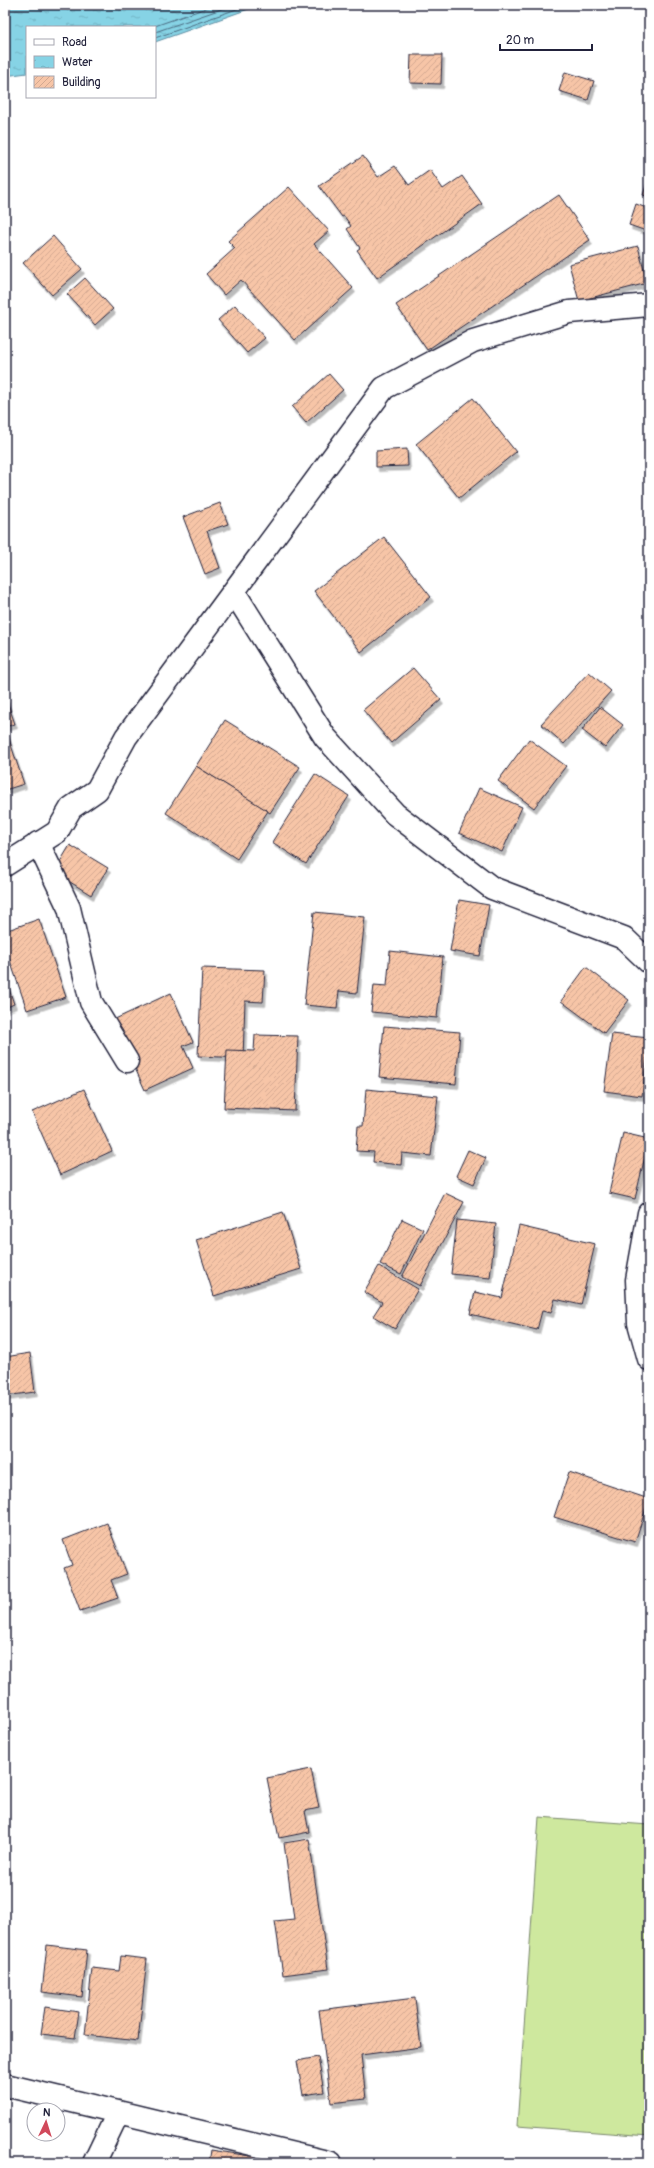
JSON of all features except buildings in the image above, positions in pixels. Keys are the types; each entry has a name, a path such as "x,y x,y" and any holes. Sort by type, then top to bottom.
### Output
{"street":[{"path":"5,865 57,832 71,808 97,790 126,737 384,388 473,341 569,312 649,305"},
{"path":"234,592 325,737 395,814 492,888 624,938 649,962"},
{"path":"38,843 69,908 91,1002 127,1060"},
{"path":"649,1213 638,1280 639,1323 649,1359"},
{"path":"5,2085 330,2163"},
{"path":"94,2163 118,2113"}],"green space":[{"path":"539,1817 649,1825 649,2136 517,2126"}],"water":[{"path":"5,5 260,5 156,42 156,26 26,26 26,73 5,76"}]}
